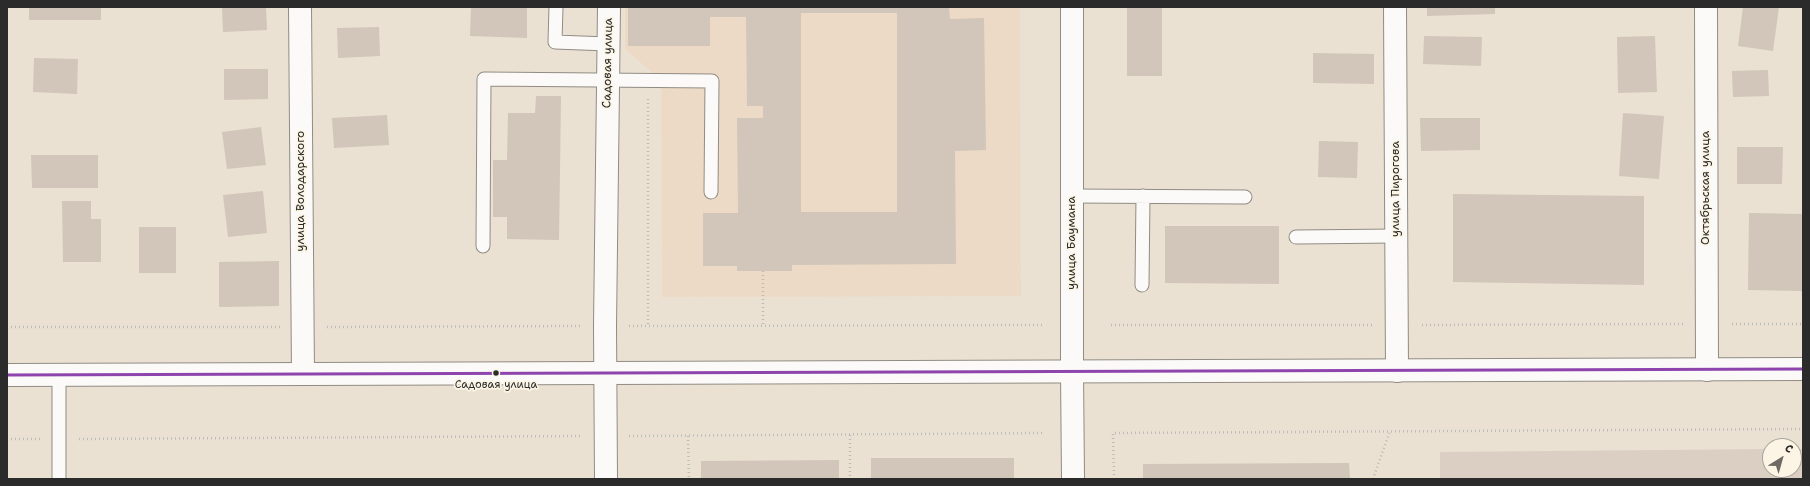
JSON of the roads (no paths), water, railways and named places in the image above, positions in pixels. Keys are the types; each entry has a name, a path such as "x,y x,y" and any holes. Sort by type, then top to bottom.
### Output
{"street":[{"name":"улица Володарского","path":"300,7 303,374"},
{"name":"Садовая улица","path":"606,479 605,326 609,7"},
{"name":"улица Баумана","path":"1072,7 1073,479"},
{"name":"улица Пирогова","path":"1395,7 1397,371"},
{"name":"Октябрьская улица","path":"1706,7 1707,370"},
{"path":"7,375 1803,369"}],"lane":[{"path":"556,7 555,42 608,44"},
{"path":"483,246 484,79 712,81 711,192"},
{"path":"1072,196 1245,197"},
{"path":"1142,285 1143,196"},
{"path":"1296,237 1396,236"},
{"path":"59,375 59,479"}],"place":[{"name":"Садовая улица","path":"496,373"}]}
